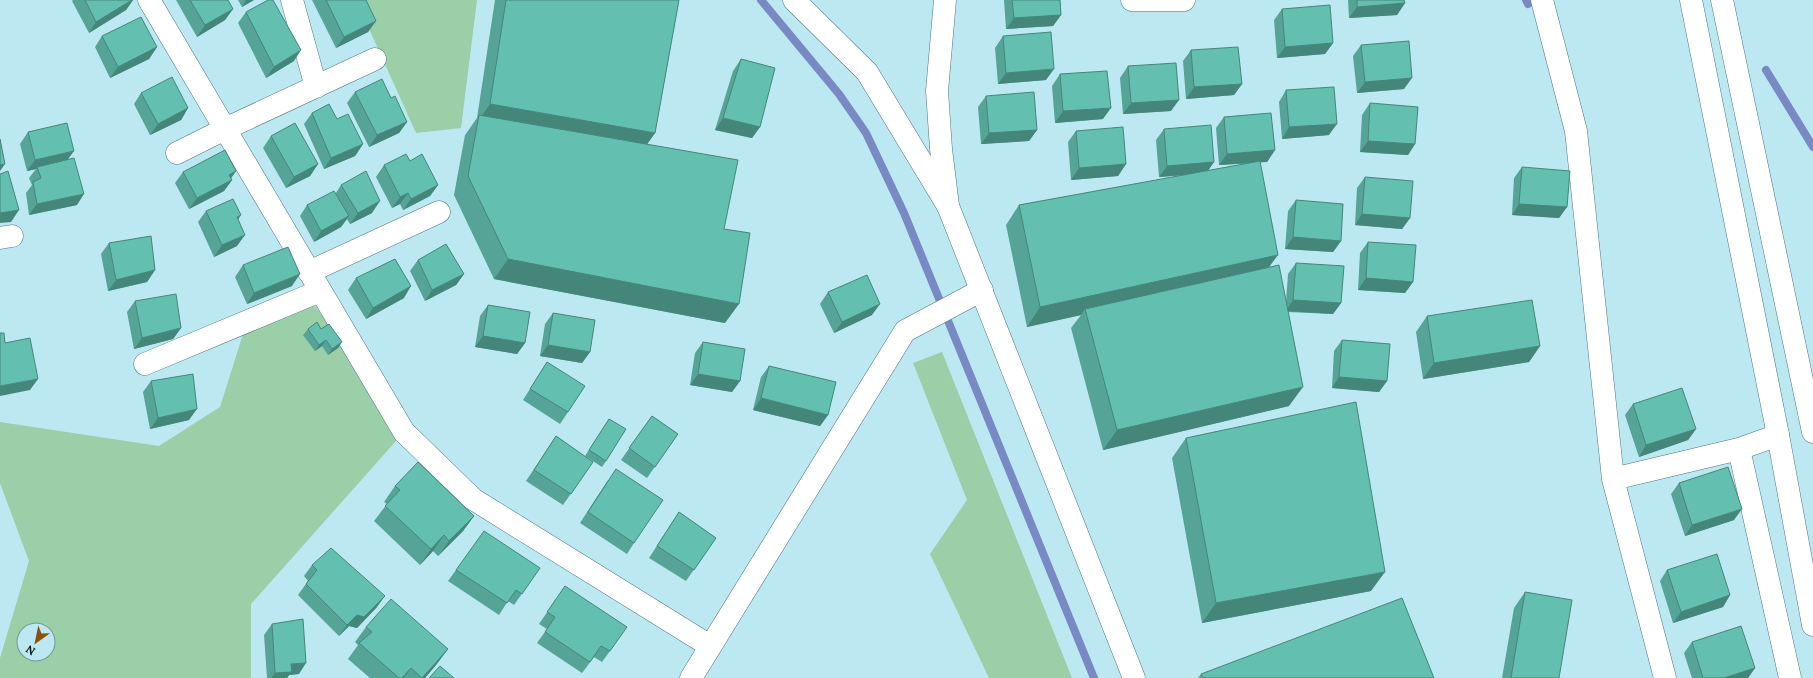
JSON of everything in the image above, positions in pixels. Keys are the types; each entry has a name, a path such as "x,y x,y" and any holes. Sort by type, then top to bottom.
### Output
{"street":[{"path":"149,0 404,432 473,499 710,646"},
{"path":"292,0 316,87"},
{"path":"794,0 867,72 948,206 1134,678"},
{"path":"945,0 937,91 941,149 948,206"},
{"path":"1132,0 1184,0"},
{"path":"1542,0 1576,131 1613,479 1665,678"},
{"path":"1691,0 1778,436 1813,625"},
{"path":"1722,0 1813,432"},
{"path":"177,154 225,129 376,59"},
{"path":"309,272 439,212"},
{"path":"691,678 905,332 982,290"},
{"path":"145,364 320,291"},
{"path":"1613,479 1740,449 1778,436"},
{"path":"1740,449 1790,678"}],"green space":[{"path":"356,0 477,0 461,128 416,133"},
{"path":"308,296 404,432 251,604 251,678 0,678 0,658 29,561 0,483 0,422 159,446 220,407 244,331"},
{"path":"942,352 1072,678 989,678 930,554 967,500 913,363"}],"building":[{"path":"85,0 132,0 96,22"},
{"path":"190,0 228,0 233,9 205,25"},
{"path":"268,0 273,0 301,50 274,67 246,12"},
{"path":"326,0 366,0 376,21 344,37"},
{"path":"506,0 679,0 655,133 490,104"},
{"path":"1012,0 1060,0 1061,15 1014,18"},
{"path":"1357,0 1404,0 1405,3 1357,7"},
{"path":"1330,5 1333,43 1285,47 1282,9"},
{"path":"141,17 157,47 118,67 102,36"},
{"path":"1051,32 1054,69 1006,73 1003,36"},
{"path":"1409,41 1412,78 1365,82 1361,45"},
{"path":"1238,47 1242,84 1194,87 1191,50"},
{"path":"741,59 775,68 760,127 723,118"},
{"path":"1176,63 1179,100 1131,103 1128,66"},
{"path":"1107,71 1111,108 1063,111 1060,74"},
{"path":"172,77 188,108 158,124 141,93"},
{"path":"382,79 391,98 395,96 407,122 377,135 355,92"},
{"path":"1334,87 1337,124 1289,127 1286,90"},
{"path":"1034,92 1037,130 989,133 986,96"},
{"path":"1370,103 1418,107 1415,144 1368,141"},
{"path":"329,104 337,119 348,114 363,144 331,158 312,113"},
{"path":"1271,113 1275,150 1227,154 1224,117"},
{"path":"479,115 738,160 724,229 750,233 739,304 508,259 468,176"},
{"path":"67,123 74,151 35,160 28,132"},
{"path":"295,123 318,164 294,177 271,136"},
{"path":"1211,125 1214,162 1167,166 1164,129"},
{"path":"1123,127 1126,164 1079,168 1076,131"},
{"path":"0,139 5,164 0,165"},
{"path":"225,150 236,171 229,175 232,180 197,198 183,172"},
{"path":"406,154 410,161 422,154 438,185 411,199 408,193 400,197 384,165"},
{"path":"74,158 84,194 37,204 33,182 41,178 37,167"},
{"path":"1260,161 1278,255 1040,307 1019,205"},
{"path":"1522,167 1570,171 1567,207 1519,204"},
{"path":"8,171 19,210 0,213 0,174"},
{"path":"366,171 380,201 358,213 341,185"},
{"path":"1365,177 1413,181 1410,218 1362,214"},
{"path":"334,191 349,216 321,231 307,205"},
{"path":"233,199 241,215 237,217 245,235 222,245 206,211"},
{"path":"1296,200 1343,204 1341,241 1293,237"},
{"path":"151,236 155,270 116,280 109,243"},
{"path":"1368,242 1416,245 1413,282 1366,278"},
{"path":"446,244 464,274 432,290 418,260"},
{"path":"288,247 300,274 254,293 243,265"},
{"path":"395,259 411,286 373,308 356,278"},
{"path":"1296,263 1344,266 1341,303 1293,300"},
{"path":"1279,265 1303,387 1117,430 1085,309"},
{"path":"867,275 880,304 842,322 828,292"},
{"path":"176,294 181,328 142,338 135,301"},
{"path":"1532,300 1540,346 1434,363 1427,316"},
{"path":"488,305 530,312 525,343 483,336"},
{"path":"553,313 595,320 590,352 548,345"},
{"path":"317,322 321,329 329,324 342,342 332,349 326,340 319,345 308,329"},
{"path":"0,333 4,333 5,343 30,338 38,379 0,386"},
{"path":"1342,340 1390,344 1387,381 1339,377"},
{"path":"703,342 745,349 740,381 698,374"},
{"path":"547,362 585,386 568,412 530,389"},
{"path":"769,366 836,382 828,415 761,398"},
{"path":"193,374 197,409 158,418 151,381"},
{"path":"1682,388 1696,429 1646,445 1633,404"},
{"path":"1356,402 1385,572 1216,603 1186,438"},
{"path":"652,416 678,434 655,467 629,448"},
{"path":"609,419 626,429 606,461 589,450"},
{"path":"556,436 593,462 571,494 534,470"},
{"path":"418,462 474,516 449,541 444,535 431,549 385,506 400,490 395,486"},
{"path":"1728,467 1742,509 1692,525 1679,483"},
{"path":"616,469 663,500 634,543 588,512"},
{"path":"679,512 716,538 694,570 657,546"},
{"path":"484,531 540,568 522,594 516,590 507,603 456,570"},
{"path":"331,548 385,596 364,617 357,615 347,625 306,584 317,570 312,565"},
{"path":"1717,554 1730,595 1681,612 1667,570"},
{"path":"565,586 627,627 610,651 601,646 590,662 545,632 555,617 547,612"},
{"path":"1525,592 1572,600 1559,678 1511,678"},
{"path":"1402,598 1434,678 1203,678 1201,674"},
{"path":"391,599 448,649 422,678 411,668 402,678 399,678 359,643 372,632 366,627"},
{"path":"303,619 306,663 291,664 292,672 275,673 272,624"},
{"path":"1741,626 1755,668 1724,678 1703,678 1692,642"},
{"path":"440,666 454,678 429,678"}],"waterway":[{"path":"761,0 839,94 866,133 904,213 1094,678"},
{"path":"1526,0 1528,4"},
{"path":"1766,70 1813,147"}]}
